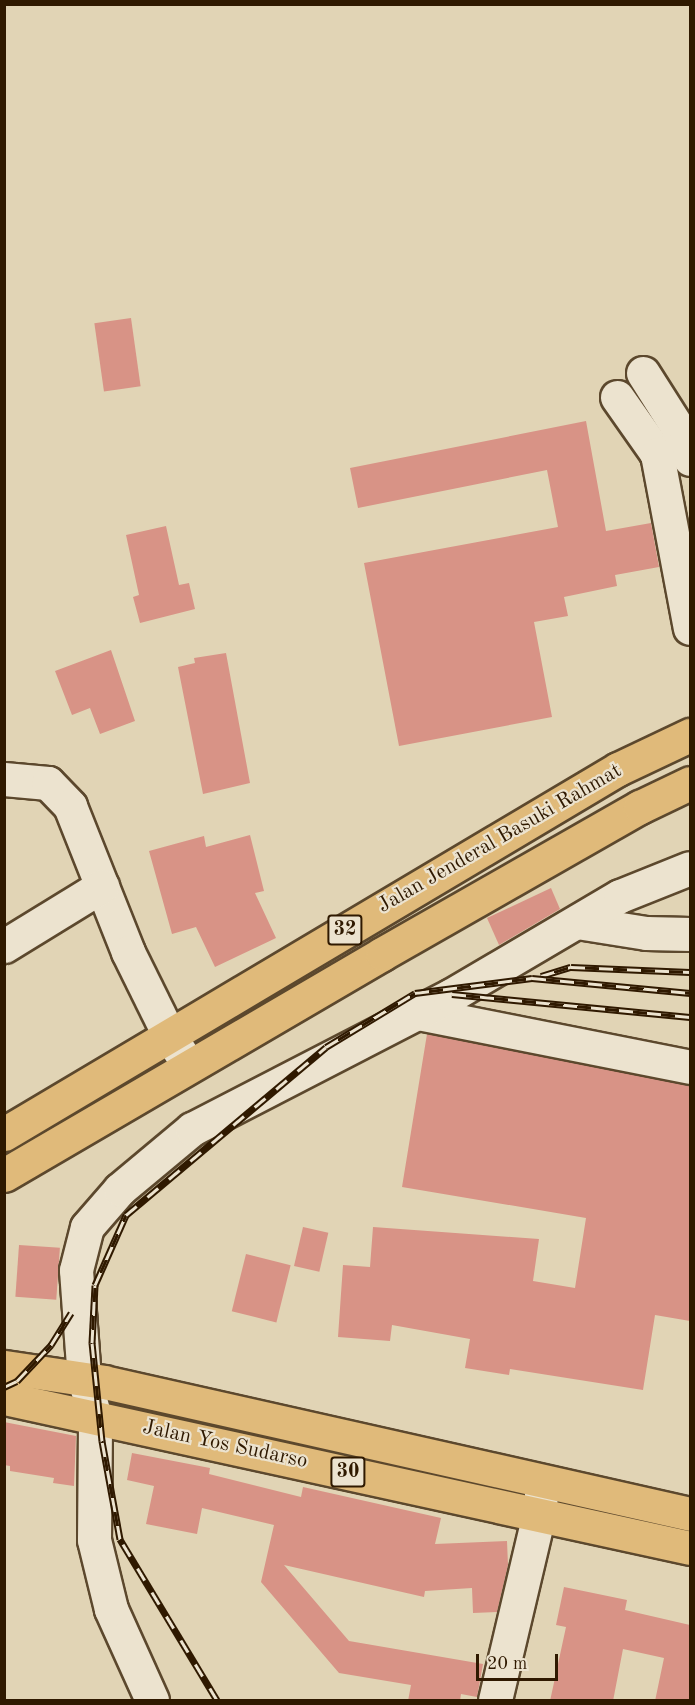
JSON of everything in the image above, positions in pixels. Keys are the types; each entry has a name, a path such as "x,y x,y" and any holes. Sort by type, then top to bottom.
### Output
{"highway":[{"name":"Jalan Jenderal Basuki Rahmat","path":"4,1134 618,769 690,735"},
{"name":"Jalan Jenderal Basuki Rahmat","path":"4,1175 640,807 690,783"},
{"name":"Jalan Yos Sudarso","path":"4,1367 84,1379 690,1514"},
{"name":"Jalan Yos Sudarso","path":"4,1398 690,1548"}],"street":[{"path":"643,373 690,451 657,454"},
{"path":"618,397 657,454 690,628"},
{"path":"4,779 48,783 70,806 128,952 169,1035 189,1066"},
{"path":"152,1701 129,1654 101,1576 94,1540 95,1417 84,1379 76,1270 87,1227 120,1189 192,1129 418,1013 620,896 690,868"},
{"path":"4,946 102,886"},
{"path":"576,922 646,933 690,934"},
{"path":"418,1013 690,1067"},
{"path":"495,1701 539,1514 542,1482"}],"building":[{"path":"131,318 141,386 104,391 94,323"},
{"path":"586,421 606,531 651,523 659,567 615,575 617,586 564,597 568,616 534,622 552,717 399,746 364,563 558,527 547,470 358,508 350,468"},
{"path":"166,526 179,585 189,583 195,609 140,623 133,597 139,595 126,535"},
{"path":"111,650 135,721 100,734 90,708 72,715 55,671"},
{"path":"226,653 250,783 203,794 178,667 195,663 194,658"},
{"path":"250,835 264,891 255,893 276,938 215,967 196,927 172,934 149,851 204,836 206,847"},
{"path":"551,888 560,909 499,945 487,918"},
{"path":"427,1034 690,1085 690,1321 655,1315 643,1390 510,1369 509,1375 465,1368 470,1339 392,1325 390,1341 338,1337 343,1265 370,1267 373,1227 539,1239 533,1281 575,1288 586,1218 402,1187"},
{"path":"303,1227 328,1233 319,1272 294,1266"},
{"path":"19,1245 60,1248 56,1300 15,1297"},
{"path":"246,1254 291,1265 276,1322 232,1311"},
{"path":"4,1422 76,1436 74,1486 53,1483 54,1478 10,1471 10,1466 4,1465"},
{"path":"132,1453 210,1468 209,1474 301,1497 303,1487 441,1518 435,1544 507,1541 508,1565 497,1612 473,1613 472,1588 425,1591 424,1597 284,1565 349,1641 483,1664 477,1697 461,1694 460,1701 408,1701 411,1685 339,1673 261,1582 274,1525 202,1508 197,1534 146,1524 154,1486 127,1480"},
{"path":"564,1587 627,1600 625,1610 690,1625 690,1701 655,1701 664,1658 623,1649 613,1701 550,1701 566,1627 556,1625"}],"railway":[{"path":"541,976 571,967 690,972"},
{"path":"217,1700 120,1539 102,1441 92,1343 95,1285 126,1215 326,1047 415,993 532,978 690,993"},
{"path":"452,994 690,1017"},
{"path":"4,1387 17,1381 51,1345 71,1313"}]}
